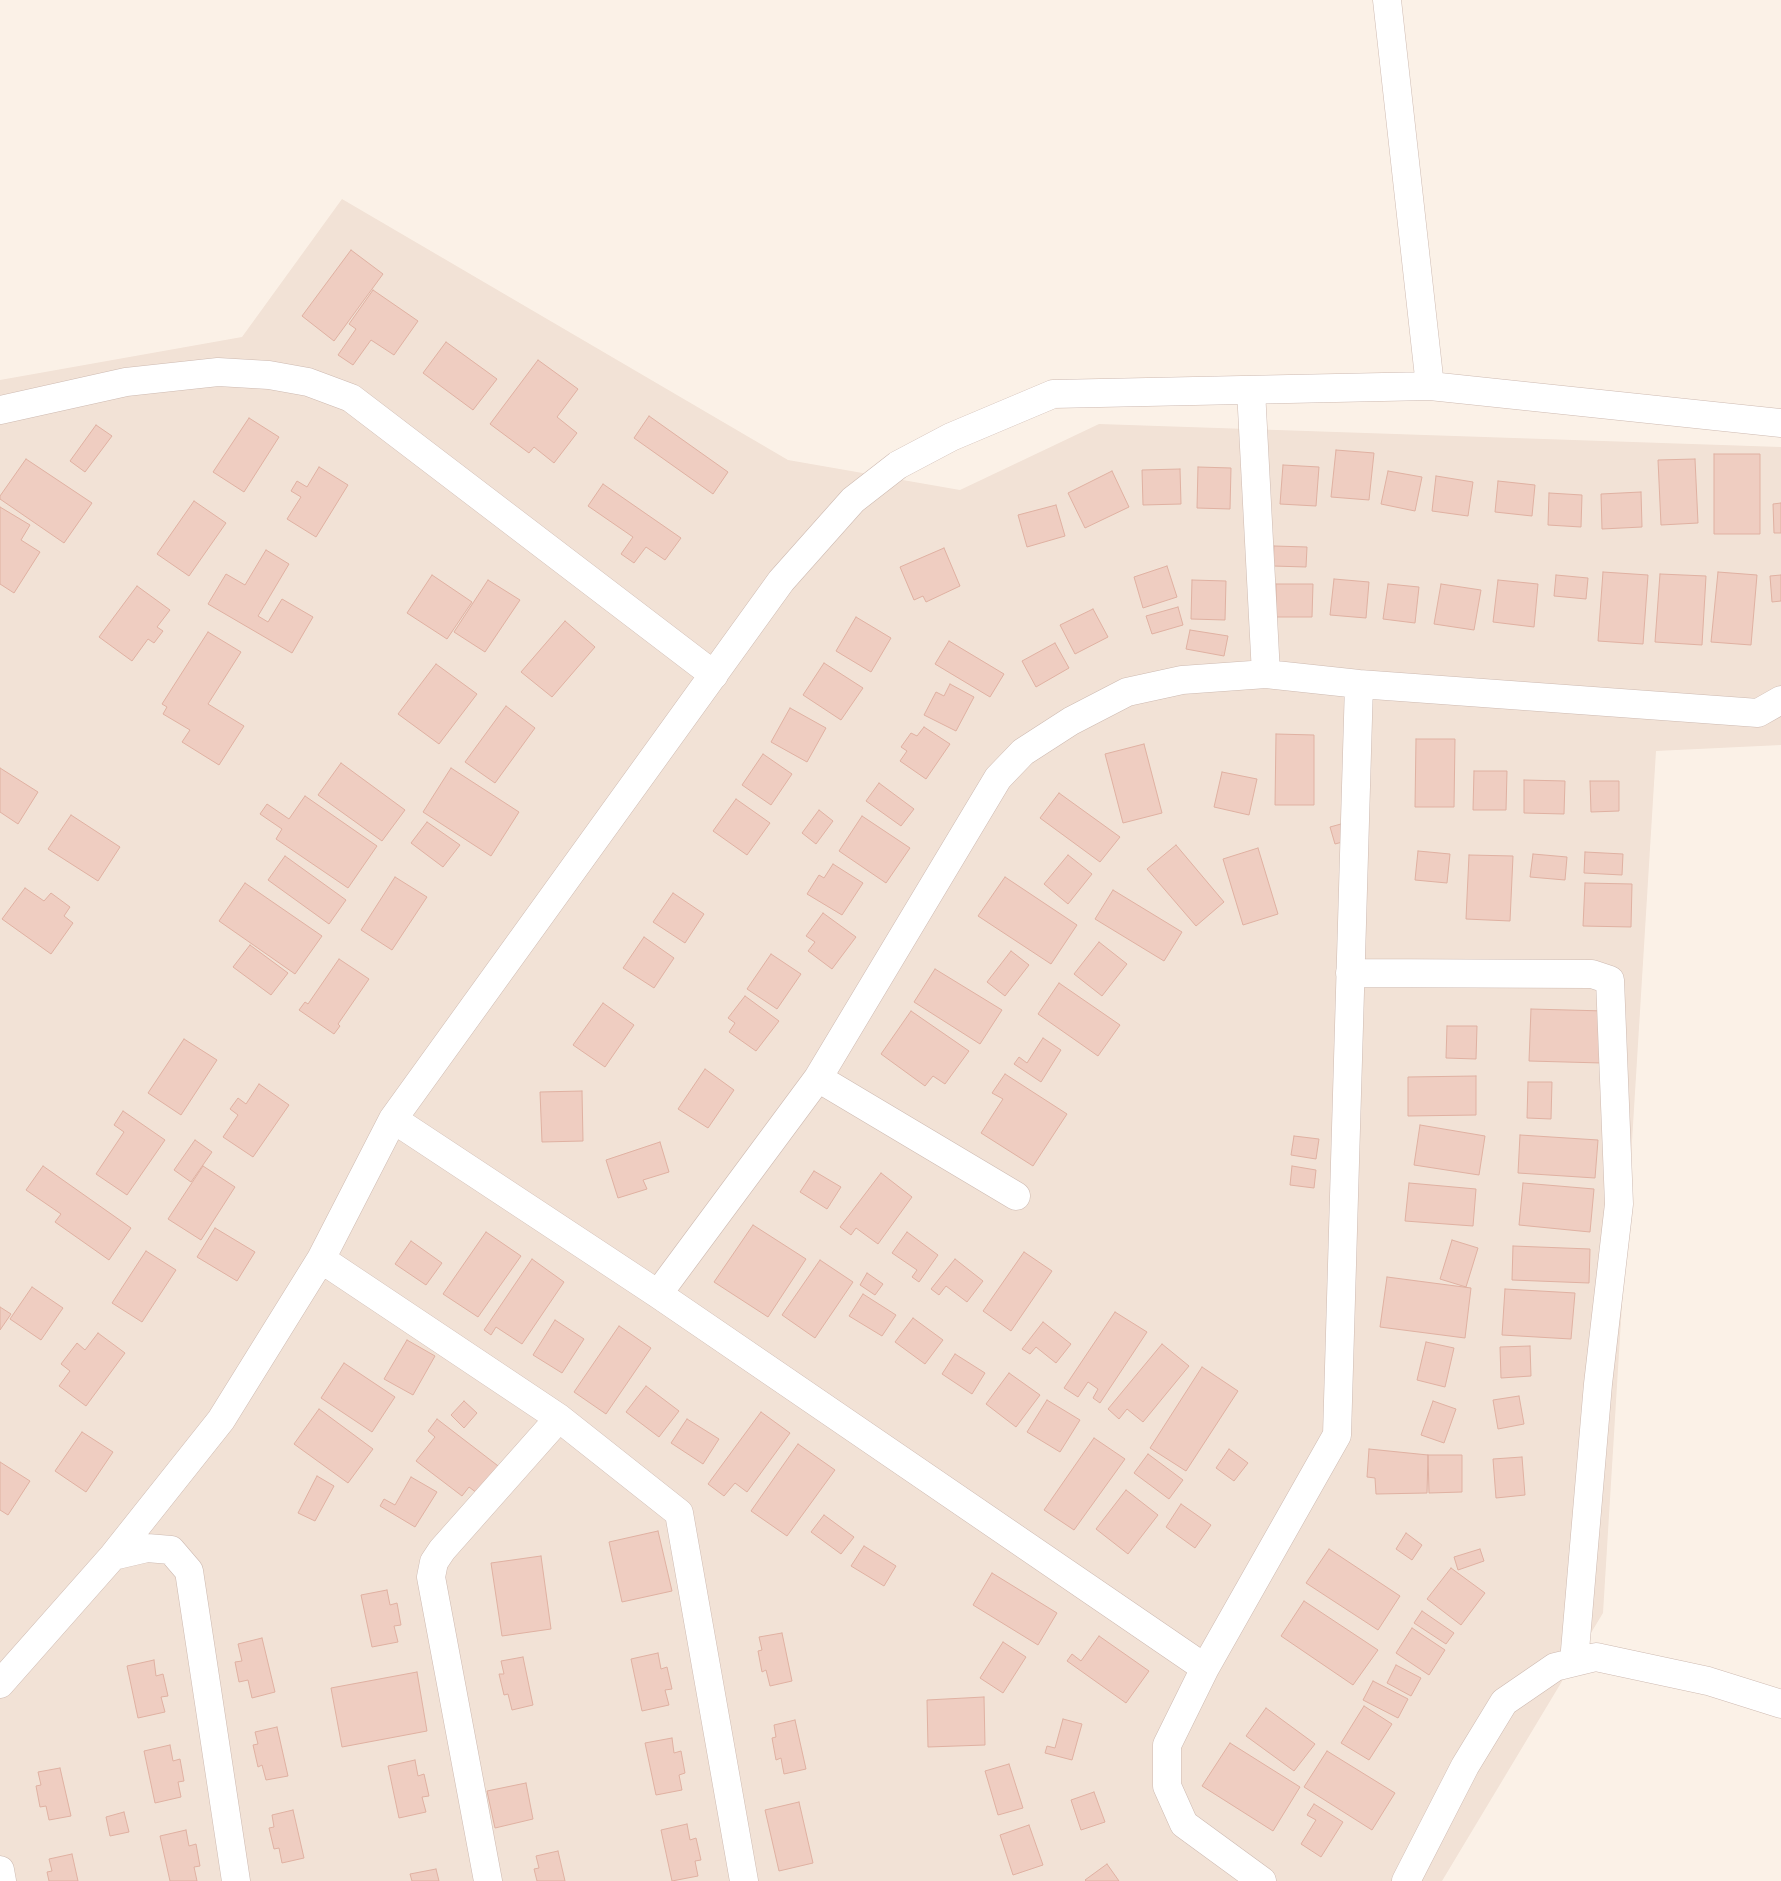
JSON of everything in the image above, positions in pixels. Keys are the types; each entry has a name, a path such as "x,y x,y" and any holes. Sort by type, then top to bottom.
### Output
{"street":[{"path":"1387,0 1430,386"},
{"path":"0,410 126,382 218,372 269,375 308,382 351,398 714,675"},
{"path":"0,1684 113,1556 221,1420 321,1259 393,1119 781,582 853,500 898,465 942,442 1053,394 1430,386 1781,423"},
{"path":"1252,390 1266,674"},
{"path":"658,1294 818,1078 998,778 1023,752 1071,722 1127,692 1182,680 1266,674 1359,684 1758,713 1781,700"},
{"path":"1262,1881 1184,1824 1167,1786 1167,1745 1204,1668 1337,1436 1359,684"},
{"path":"1350,973 1592,974 1610,980 1620,1204 1598,1384 1574,1662"},
{"path":"818,1078 1016,1196"},
{"path":"393,1119 658,1294 1204,1668"},
{"path":"321,1259 560,1418 679,1513 744,1881"},
{"path":"488,1881 431,1577 434,1562 442,1550 560,1418"},
{"path":"113,1556 147,1548 171,1550 189,1571 236,1881"},
{"path":"1406,1881 1465,1766 1504,1702 1554,1667 1596,1657 1708,1681 1781,1704"},
{"path":"0,1870 2,1881"}],"shaded area":[{"path":"342,199 788,460 960,490 1099,424 1781,447 1781,745 1656,751 1603,1613 1442,1881 0,1881 0,380 242,337"}],"building":[{"path":"351,250 383,274 334,341 302,316"},
{"path":"373,290 418,321 394,355 371,340 353,365 338,355 356,329 349,324"},
{"path":"446,342 497,379 473,410 423,373"},
{"path":"538,360 578,389 557,417 577,433 554,463 534,447 529,453 490,424"},
{"path":"649,416 728,472 713,494 634,438"},
{"path":"249,418 279,437 244,492 213,472"},
{"path":"96,425 112,436 85,472 70,461"},
{"path":"1336,450 1374,453 1369,500 1331,497"},
{"path":"1714,454 1760,454 1760,534 1714,534"},
{"path":"26,459 92,503 64,543 0,499 0,496"},
{"path":"1695,459 1698,523 1661,525 1658,460"},
{"path":"1283,465 1319,467 1316,506 1280,504"},
{"path":"319,467 348,485 316,537 287,519 301,497 291,491 297,481 307,487"},
{"path":"1198,467 1231,468 1230,509 1197,508"},
{"path":"1180,469 1181,504 1143,505 1142,470"},
{"path":"1112,471 1129,507 1085,528 1068,493"},
{"path":"1388,471 1422,477 1415,511 1381,504"},
{"path":"1436,476 1473,482 1468,516 1432,511"},
{"path":"1498,481 1535,485 1532,516 1495,512"},
{"path":"603,484 681,538 665,560 646,547 634,563 621,554 633,537 588,506"},
{"path":"1641,492 1642,527 1602,529 1601,494"},
{"path":"1549,493 1582,495 1581,527 1548,525"},
{"path":"194,501 226,523 189,576 157,554"},
{"path":"1781,503 1781,533 1774,533 1773,504"},
{"path":"1056,505 1065,536 1027,547 1018,515"},
{"path":"0,507 30,525 21,540 40,552 14,593 0,584"},
{"path":"1274,546 1307,547 1306,567 1273,566"},
{"path":"944,548 960,586 926,602 923,596 914,600 900,567"},
{"path":"266,550 289,564 258,616 268,622 282,599 313,617 292,653 208,604 226,574 245,585"},
{"path":"1167,566 1177,597 1143,608 1134,577"},
{"path":"1603,572 1648,575 1643,644 1598,641"},
{"path":"1718,572 1757,575 1751,645 1711,642"},
{"path":"1660,574 1706,576 1702,645 1655,642"},
{"path":"432,575 472,602 447,639 407,613"},
{"path":"1556,575 1588,578 1586,599 1554,596"},
{"path":"1781,575 1781,601 1772,602 1770,576"},
{"path":"1334,579 1369,582 1366,618 1330,615"},
{"path":"488,580 520,600 485,652 454,632"},
{"path":"1192,580 1226,581 1225,620 1191,619"},
{"path":"1498,580 1538,584 1534,627 1493,622"},
{"path":"1276,584 1313,584 1312,617 1276,617"},
{"path":"1388,584 1419,587 1415,623 1383,619"},
{"path":"1441,584 1481,590 1474,630 1434,624"},
{"path":"137,586 170,610 157,627 163,631 154,643 148,639 132,661 99,637"},
{"path":"1178,607 1183,625 1152,634 1146,616"},
{"path":"1093,609 1108,637 1075,654 1060,625"},
{"path":"856,617 891,638 871,672 836,651"},
{"path":"565,621 595,647 552,697 521,672"},
{"path":"1190,630 1228,636 1224,656 1186,649"},
{"path":"208,632 241,652 208,704 244,726 219,765 182,742 190,730 163,714 167,707 162,704"},
{"path":"949,641 1004,674 990,697 935,664"},
{"path":"1055,643 1069,668 1036,687 1022,661"},
{"path":"824,663 863,688 841,720 803,695"},
{"path":"436,664 477,694 439,744 398,714"},
{"path":"950,684 974,697 956,731 924,715 936,692 944,696"},
{"path":"506,706 535,728 495,783 465,762"},
{"path":"790,708 826,728 807,762 771,742"},
{"path":"924,727 950,744 926,779 900,761 907,751 901,747 911,733 917,736"},
{"path":"1276,734 1314,735 1314,805 1275,805"},
{"path":"1416,739 1455,739 1454,807 1415,807"},
{"path":"1144,744 1162,813 1123,823 1105,754"},
{"path":"763,754 792,774 771,805 742,785"},
{"path":"341,763 405,810 382,841 318,795"},
{"path":"0,768 38,792 18,824 0,812"},
{"path":"451,768 519,812 491,856 423,812"},
{"path":"1474,771 1507,771 1506,810 1473,810"},
{"path":"1222,772 1257,779 1249,815 1214,807"},
{"path":"1524,780 1565,781 1564,814 1524,813"},
{"path":"1590,781 1619,781 1619,811 1591,812"},
{"path":"879,783 914,809 901,826 866,801"},
{"path":"1059,793 1120,837 1100,862 1040,818"},
{"path":"305,796 377,846 348,888 276,839 282,829 260,814 267,804 289,819"},
{"path":"736,799 770,823 747,855 713,831"},
{"path":"819,810 833,821 816,844 802,833"},
{"path":"71,815 120,847 98,881 48,849"},
{"path":"862,816 910,848 886,883 839,851"},
{"path":"427,822 460,845 443,867 411,843"},
{"path":"1341,824 1346,841 1335,844 1330,827"},
{"path":"1176,845 1224,902 1196,926 1147,869"},
{"path":"1258,848 1278,914 1243,925 1223,859"},
{"path":"1418,851 1450,854 1447,883 1415,880"},
{"path":"1585,852 1623,854 1622,875 1584,873"},
{"path":"1533,854 1567,857 1565,880 1530,877"},
{"path":"1068,855 1092,874 1068,904 1044,884"},
{"path":"1469,855 1513,856 1510,921 1466,919"},
{"path":"285,856 346,900 329,924 268,880"},
{"path":"833,864 863,883 842,915 807,894 819,875 824,878"},
{"path":"395,877 427,897 392,950 361,930"},
{"path":"1005,877 1077,925 1051,964 978,916"},
{"path":"245,883 322,936 295,974 219,921"},
{"path":"1585,883 1632,884 1631,927 1583,926"},
{"path":"25,888 44,901 51,893 70,907 64,916 73,923 51,954 2,919"},
{"path":"1113,890 1182,932 1164,961 1095,919"},
{"path":"673,893 704,914 685,943 653,922"},
{"path":"823,913 856,937 832,969 808,951 815,942 806,936"},
{"path":"644,937 674,958 654,988 623,968"},
{"path":"1099,942 1127,964 1102,996 1074,974"},
{"path":"250,945 288,973 271,995 233,967"},
{"path":"1011,951 1029,965 1005,996 987,982"},
{"path":"771,954 801,974 777,1009 747,989"},
{"path":"339,959 369,979 338,1024 340,1026 334,1034 299,1010 305,1002 308,1004"},
{"path":"935,969 1002,1010 980,1044 914,1002"},
{"path":"1059,983 1120,1025 1098,1056 1038,1014"},
{"path":"745,996 779,1021 756,1051 729,1032 735,1023 728,1018"},
{"path":"603,1003 634,1025 605,1067 573,1045"},
{"path":"1531,1009 1605,1011 1602,1063 1529,1061"},
{"path":"911,1011 969,1051 945,1084 933,1076 925,1086 881,1054"},
{"path":"1447,1026 1477,1026 1476,1059 1446,1058"},
{"path":"1043,1038 1061,1050 1041,1082 1014,1064 1019,1057 1027,1063"},
{"path":"184,1039 217,1060 181,1115 148,1093"},
{"path":"705,1069 734,1090 708,1128 678,1109"},
{"path":"1005,1074 1067,1114 1033,1166 981,1133 1003,1099 992,1093"},
{"path":"1476,1076 1476,1115 1408,1116 1408,1077"},
{"path":"1528,1082 1552,1082 1551,1119 1527,1118"},
{"path":"259,1084 289,1105 253,1157 223,1137 238,1115 230,1109 238,1098 246,1104"},
{"path":"582,1091 583,1141 542,1142 540,1092"},
{"path":"123,1111 165,1140 127,1195 96,1174 124,1132 114,1125"},
{"path":"1420,1125 1485,1136 1479,1175 1414,1165"},
{"path":"1520,1135 1598,1140 1595,1178 1518,1173"},
{"path":"1294,1136 1319,1139 1316,1159 1291,1155"},
{"path":"195,1140 212,1152 191,1182 174,1170"},
{"path":"660,1142 669,1172 643,1180 647,1189 618,1198 606,1160"},
{"path":"43,1166 131,1228 109,1260 55,1222 61,1214 26,1190"},
{"path":"203,1166 235,1187 201,1240 168,1219"},
{"path":"1292,1166 1316,1170 1314,1188 1290,1185"},
{"path":"814,1171 841,1187 827,1209 800,1192"},
{"path":"881,1173 912,1197 878,1244 856,1228 851,1235 840,1227"},
{"path":"1409,1183 1476,1189 1473,1226 1405,1221"},
{"path":"1523,1183 1594,1189 1590,1232 1519,1225"},
{"path":"753,1225 806,1259 768,1317 714,1282"},
{"path":"215,1228 255,1252 237,1281 197,1257"},
{"path":"486,1232 521,1256 478,1317 443,1294"},
{"path":"907,1232 938,1255 919,1282 912,1277 917,1270 892,1253"},
{"path":"1452,1240 1478,1248 1466,1287 1440,1279"},
{"path":"411,1241 442,1263 426,1285 395,1264"},
{"path":"1513,1246 1590,1249 1589,1283 1512,1280"},
{"path":"146,1251 176,1270 142,1322 112,1303"},
{"path":"1024,1252 1052,1271 1011,1331 983,1311"},
{"path":"532,1259 564,1282 522,1344 496,1327 491,1335 484,1330"},
{"path":"955,1259 983,1281 967,1302 946,1286 939,1295 931,1289"},
{"path":"820,1260 853,1282 815,1338 782,1315"},
{"path":"867,1273 883,1284 875,1295 860,1285"},
{"path":"1387,1277 1471,1288 1465,1338 1380,1327"},
{"path":"32,1287 63,1308 41,1340 10,1319"},
{"path":"1505,1289 1575,1293 1571,1339 1502,1335"},
{"path":"863,1294 896,1315 882,1336 849,1316"},
{"path":"0,1307 11,1314 0,1330"},
{"path":"1115,1312 1147,1332 1100,1403 1093,1398 1098,1389 1088,1382 1078,1397 1064,1388"},
{"path":"913,1318 943,1340 925,1364 895,1342"},
{"path":"555,1320 584,1339 562,1373 533,1355"},
{"path":"1043,1322 1071,1344 1056,1363 1036,1347 1030,1354 1022,1349"},
{"path":"619,1326 651,1348 606,1414 574,1392"},
{"path":"98,1333 125,1353 86,1406 59,1386 70,1371 61,1364 77,1343 85,1350"},
{"path":"407,1340 435,1356 413,1395 384,1379"},
{"path":"1426,1342 1454,1348 1445,1387 1417,1380"},
{"path":"1162,1344 1189,1366 1143,1422 1127,1409 1119,1419 1108,1409"},
{"path":"1530,1346 1531,1376 1501,1378 1500,1347"},
{"path":"955,1354 985,1373 972,1394 942,1374"},
{"path":"344,1363 395,1397 372,1432 321,1398"},
{"path":"1202,1367 1238,1391 1186,1471 1150,1448"},
{"path":"1009,1373 1040,1395 1016,1427 986,1404"},
{"path":"646,1386 679,1411 659,1437 626,1412"},
{"path":"1519,1396 1524,1424 1498,1429 1493,1400"},
{"path":"1047,1400 1080,1420 1060,1452 1027,1432"},
{"path":"464,1401 477,1413 464,1428 451,1415"},
{"path":"1433,1401 1456,1409 1444,1443 1421,1435"},
{"path":"319,1409 373,1449 348,1483 294,1444"},
{"path":"761,1412 790,1433 747,1492 735,1483 724,1496 708,1484"},
{"path":"437,1419 506,1472 485,1499 469,1487 462,1496 416,1461 435,1437 428,1431"},
{"path":"687,1419 719,1439 703,1464 671,1443"},
{"path":"82,1432 113,1452 86,1492 55,1471"},
{"path":"1094,1438 1125,1459 1074,1530 1044,1510"},
{"path":"798,1444 835,1470 787,1536 751,1511"},
{"path":"1229,1449 1248,1463 1234,1481 1216,1468"},
{"path":"1369,1449 1428,1455 1427,1493 1376,1494 1375,1478 1367,1477"},
{"path":"1148,1454 1183,1480 1169,1499 1134,1473"},
{"path":"1428,1455 1462,1455 1462,1492 1429,1493"},
{"path":"1522,1457 1525,1495 1496,1498 1493,1459"},
{"path":"0,1462 30,1481 8,1515 0,1510"},
{"path":"317,1476 334,1486 315,1521 298,1513"},
{"path":"411,1477 437,1492 415,1527 380,1506 384,1499 395,1505"},
{"path":"1126,1490 1158,1515 1128,1554 1096,1529"},
{"path":"1181,1504 1211,1525 1195,1548 1166,1527"},
{"path":"824,1515 854,1537 841,1554 811,1532"},
{"path":"658,1531 672,1591 622,1602 609,1542"},
{"path":"1406,1533 1422,1545 1412,1560 1396,1549"},
{"path":"864,1546 896,1566 884,1586 851,1566"},
{"path":"1329,1549 1400,1596 1378,1630 1306,1583"},
{"path":"1480,1549 1484,1561 1458,1570 1454,1557"},
{"path":"541,1556 551,1629 502,1636 491,1563"},
{"path":"1451,1568 1485,1593 1461,1625 1427,1599"},
{"path":"992,1573 1057,1613 1038,1645 973,1605"},
{"path":"387,1590 390,1605 397,1603 401,1625 394,1626 398,1642 372,1647 361,1595"},
{"path":"1304,1601 1378,1650 1353,1685 1281,1636"},
{"path":"1422,1611 1454,1633 1446,1644 1414,1623"},
{"path":"1412,1628 1445,1650 1429,1675 1396,1653"},
{"path":"782,1633 792,1681 770,1686 766,1670 762,1672 758,1651 762,1650 759,1637"},
{"path":"1099,1636 1149,1671 1126,1703 1067,1661 1072,1654 1081,1661"},
{"path":"262,1638 275,1692 252,1698 248,1680 239,1682 235,1662 242,1661 238,1644"},
{"path":"1003,1642 1026,1657 1003,1693 980,1678"},
{"path":"658,1653 661,1669 667,1667 672,1689 665,1690 669,1705 642,1711 631,1659"},
{"path":"523,1657 533,1705 512,1710 508,1694 504,1695 499,1674 504,1674 501,1661"},
{"path":"154,1660 156,1676 163,1674 168,1696 161,1697 165,1712 138,1718 127,1666"},
{"path":"1396,1665 1421,1678 1411,1696 1387,1683"},
{"path":"417,1672 427,1731 342,1747 331,1688"},
{"path":"1373,1681 1408,1699 1398,1718 1363,1700"},
{"path":"984,1697 985,1745 928,1747 927,1700"},
{"path":"1364,1706 1392,1724 1369,1760 1341,1743"},
{"path":"1266,1708 1315,1744 1294,1771 1246,1736"},
{"path":"1063,1719 1082,1724 1072,1760 1045,1753 1047,1746 1055,1748"},
{"path":"795,1720 806,1769 784,1774 781,1758 776,1760 772,1738 776,1737 774,1725"},
{"path":"277,1727 288,1776 266,1780 262,1765 258,1767 253,1745 258,1744 255,1732"},
{"path":"672,1738 674,1753 681,1751 685,1773 679,1775 682,1790 656,1795 645,1743"},
{"path":"1230,1743 1300,1787 1273,1831 1202,1786"},
{"path":"170,1745 173,1761 180,1759 184,1781 178,1782 181,1797 155,1803 144,1751"},
{"path":"1327,1751 1395,1793 1372,1830 1304,1787"},
{"path":"415,1760 418,1776 424,1774 429,1796 422,1797 426,1812 399,1818 388,1766"},
{"path":"1009,1764 1023,1808 998,1815 985,1771"},
{"path":"60,1768 71,1816 49,1820 46,1806 40,1807 36,1786 41,1785 38,1772"},
{"path":"526,1783 533,1819 495,1828 487,1791"},
{"path":"1094,1792 1105,1822 1081,1830 1071,1800"},
{"path":"799,1802 813,1863 779,1871 765,1810"},
{"path":"1314,1804 1343,1822 1321,1857 1301,1844 1316,1820 1307,1815"},
{"path":"293,1810 304,1858 282,1863 279,1848 274,1849 269,1828 274,1827 272,1815"},
{"path":"124,1812 129,1832 110,1836 106,1817"},
{"path":"687,1824 690,1840 696,1838 701,1860 695,1861 698,1876 672,1881 661,1830"},
{"path":"1029,1825 1043,1865 1013,1875 1000,1835"},
{"path":"186,1830 189,1846 196,1844 200,1866 194,1867 197,1881 170,1881 160,1836"},
{"path":"558,1851 565,1881 537,1881 534,1869 539,1868 536,1856"},
{"path":"72,1854 78,1881 49,1881 47,1872 52,1871 49,1859"},
{"path":"1107,1864 1119,1881 1085,1880"},
{"path":"436,1869 439,1881 412,1881 410,1874"}]}
